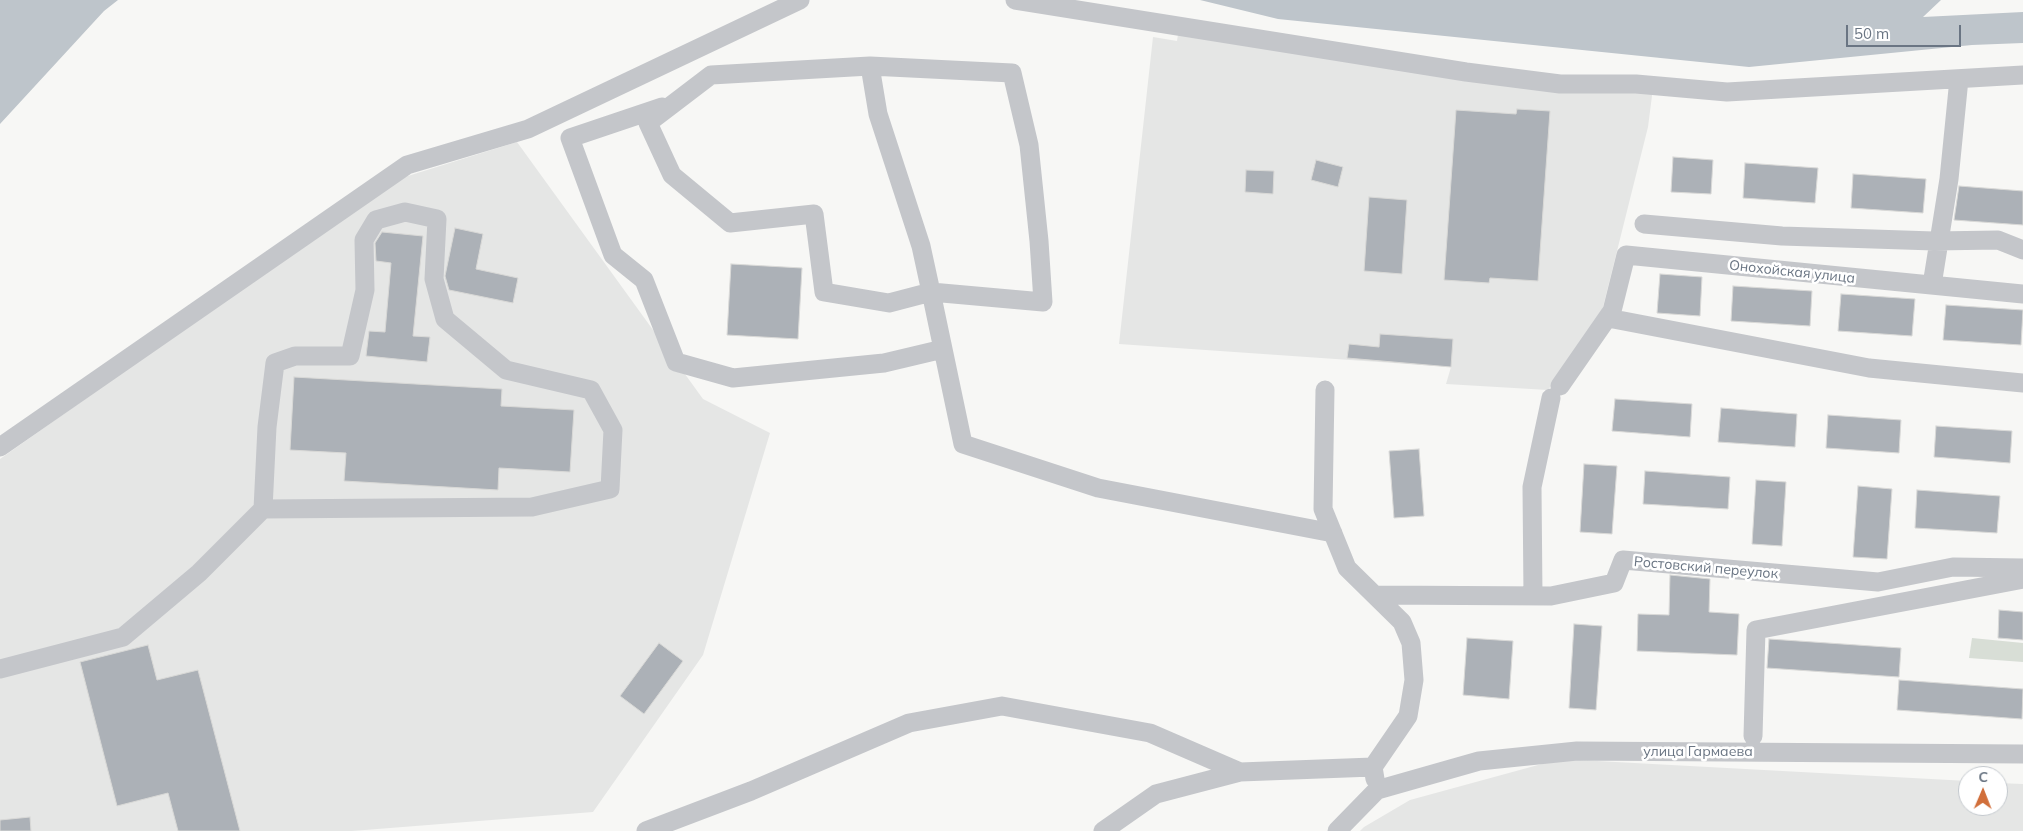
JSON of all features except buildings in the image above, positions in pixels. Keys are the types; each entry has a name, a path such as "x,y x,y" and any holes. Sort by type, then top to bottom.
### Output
{"street":[{"path":"0,446 407,166 528,128 800,0"},
{"path":"1015,0 1466,72 1560,84 1636,84 1727,92 2023,75"},
{"path":"870,66 878,114 922,246 963,444 1098,488 1333,533"},
{"path":"870,66 1012,73 1028,145 1042,302 931,292 888,303 824,292 814,214 730,223 672,175 648,123 711,75 870,66"},
{"path":"1932,286 1949,179 1959,79"},
{"path":"675,102 570,138 613,255 644,280 676,362 733,378 884,363 943,349"},
{"path":"0,669 123,637 199,573 263,509 268,427 275,363 295,356 350,356 365,290 364,240 376,220 405,212 437,219 434,279 445,319 506,370 591,390 613,430 610,490 532,508 263,509"},
{"path":"1644,224 1782,236 1939,241 1998,240 2023,250"},
{"name":"Онохойская улица","path":"1532,596 1532,488 1556,392 1612,311 1626,255 2023,294"},
{"path":"1608,318 1869,368 2023,383"},
{"path":"1325,390 1323,509 1348,568 1402,622 1411,643 1414,680 1408,716 1373,767 1377,790 1337,831"},
{"name":"Ростовский переулок","path":"1375,595 1551,596 1614,583 1623,560 1878,582 1953,567 2023,568"},
{"path":"1753,736 1756,630 2023,579"},
{"path":"646,831 751,791 908,723 1002,706 1150,733 1240,772"},
{"name":"улица Гармаева","path":"1377,790 1479,761 1577,751 2023,754"},
{"path":"1103,831 1156,794 1240,772 1373,767"}],"shaded area":[{"path":"0,0 118,0 104,11 0,124"},
{"path":"1200,0 1941,0 1923,17 2023,12 2023,43 1972,45 1749,67 1278,19"},
{"path":"1179,28 1653,88 1648,127 1602,311 1548,390 1446,384 1451,367 1119,344 1153,37 1177,41"},
{"path":"517,142 703,399 770,433 703,655 593,812 352,831 0,831 0,459 395,180"},
{"path":"1972,638 2023,643 2023,662 1969,658"},
{"path":"1560,759 1958,780 1958,816 2008,816 2008,783 2023,784 2023,831 1360,831 1410,800"}]}
